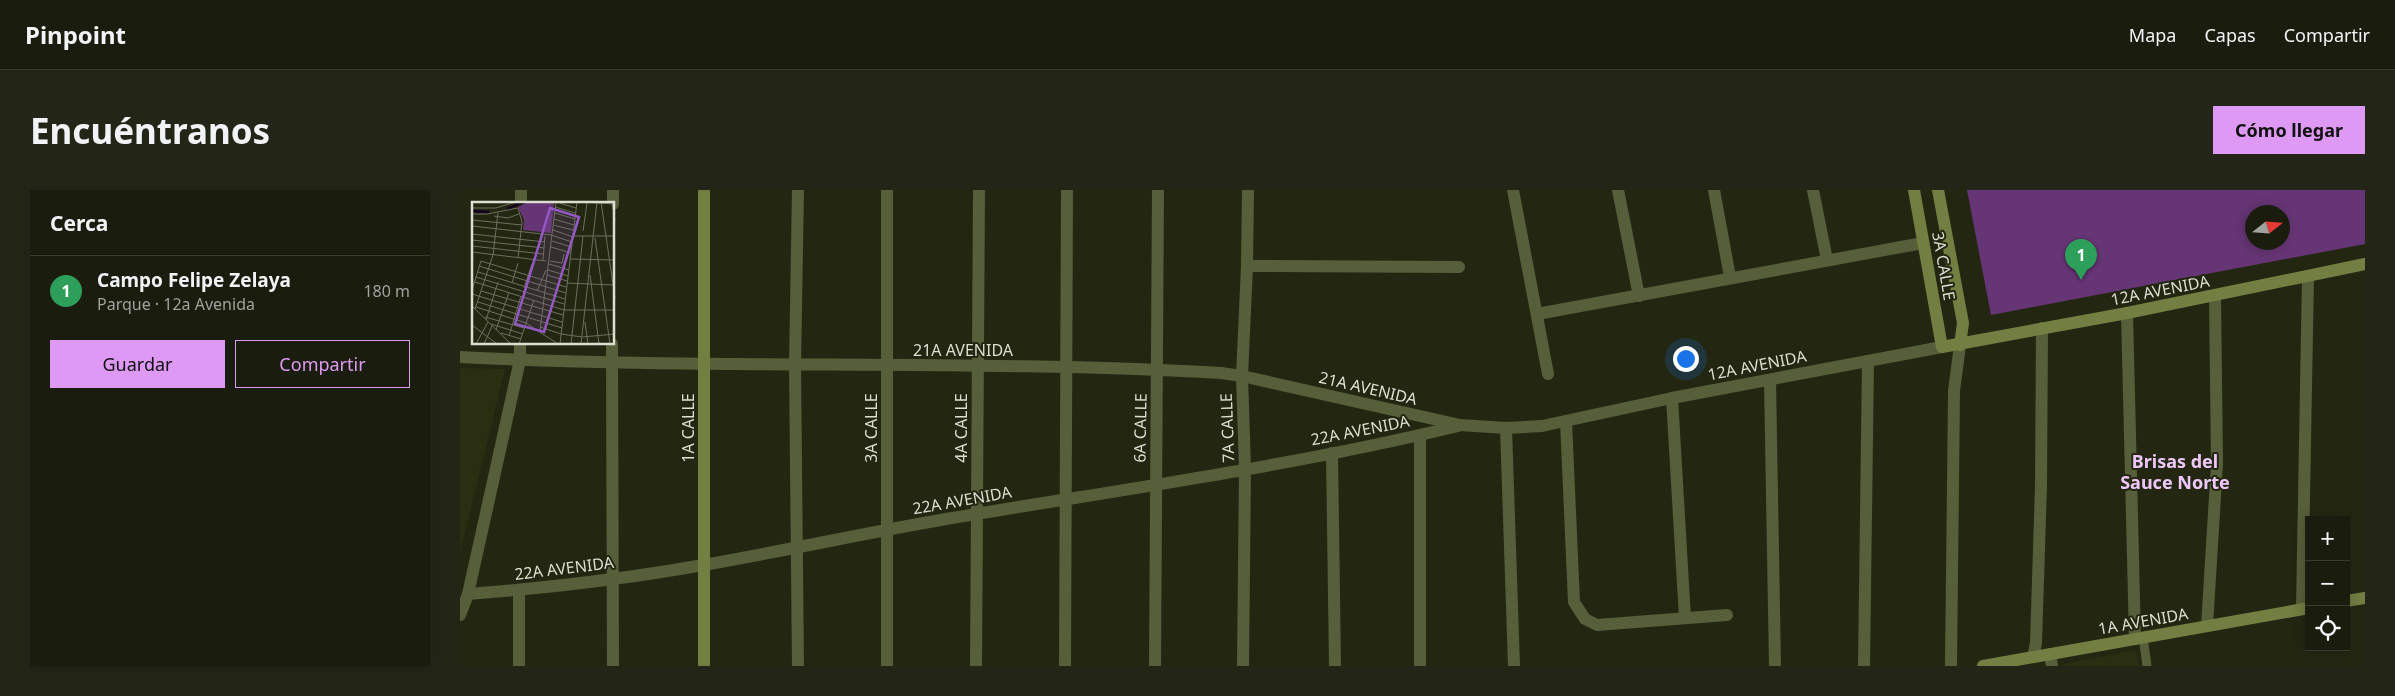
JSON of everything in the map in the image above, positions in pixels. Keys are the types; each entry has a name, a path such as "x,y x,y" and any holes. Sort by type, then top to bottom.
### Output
{"street":[{"name":"1A CALLE","path":"704,190 704,666"},
{"path":"798,190 795,365 795,546 798,666"},
{"name":"3A CALLE","path":"887,190 887,666"},
{"name":"4A CALLE","path":"976,666 979,190"},
{"path":"1064,666 1067,190"},
{"name":"6A CALLE","path":"1155,666 1158,190"},
{"name":"7A CALLE","path":"1244,666 1245,469 1242,376 1248,266 1248,190"},
{"path":"1513,190 1548,374"},
{"path":"1618,190 1639,296"},
{"path":"1714,190 1730,277"},
{"path":"1813,190 1827,260"},
{"name":"3A CALLE","path":"1914,190 1942,347"},
{"name":"3A CALLE","path":"1938,190 1962,323 1960,345"},
{"path":"1537,314 1924,242"},
{"name":"12A AVENIDA","path":"1460,425 1506,428 1542,426 1672,398 1868,360 1960,345 2215,296 2365,264"},
{"path":"1248,266 1459,266"},
{"path":"2305,606 2308,276"},
{"path":"2207,626 2217,464 2215,296"},
{"path":"2127,313 2139,638"},
{"path":"2033,657 2036,643 2041,486 2042,328"},
{"path":"460,615 468,594 520,360 520,345"},
{"path":"612,345 613,666"},
{"path":"1951,666 1954,391 1960,345"},
{"name":"21A AVENIDA","path":"460,357 612,363 977,365 1157,370 1242,376 1460,425"},
{"path":"1864,666 1868,360"},
{"path":"1770,380 1775,666"},
{"path":"1672,398 1685,618"},
{"path":"1566,421 1574,602 1579,612 1585,619 1597,625 1727,615"},
{"name":"22A AVENIDA","path":"468,594 612,579 704,565 795,546 976,514 1155,486 1332,453 1460,425"},
{"path":"1506,428 1514,666"},
{"path":"1420,435 1420,666"},
{"path":"1332,453 1335,666"},
{"path":"519,590 519,666"},
{"path":"2350,600 2365,598"},
{"name":"1A AVENIDA","path":"1983,666 2033,657 2051,660 2139,638 2305,609"}],"lane":[{"path":"2139,638 2147,666"}],"shaded area":[{"path":"1967,190 2365,190 2365,244 1991,315"},
{"path":"460,368 505,369 460,553"},
{"path":"2136,650 2140,666 2061,666 2061,665"}],"place":[{"name":"Campo Felipe Zelaya","path":"2081,280"}],"district":[{"name":"Brisas del Sauce Norte","path":"2175,471"}]}
